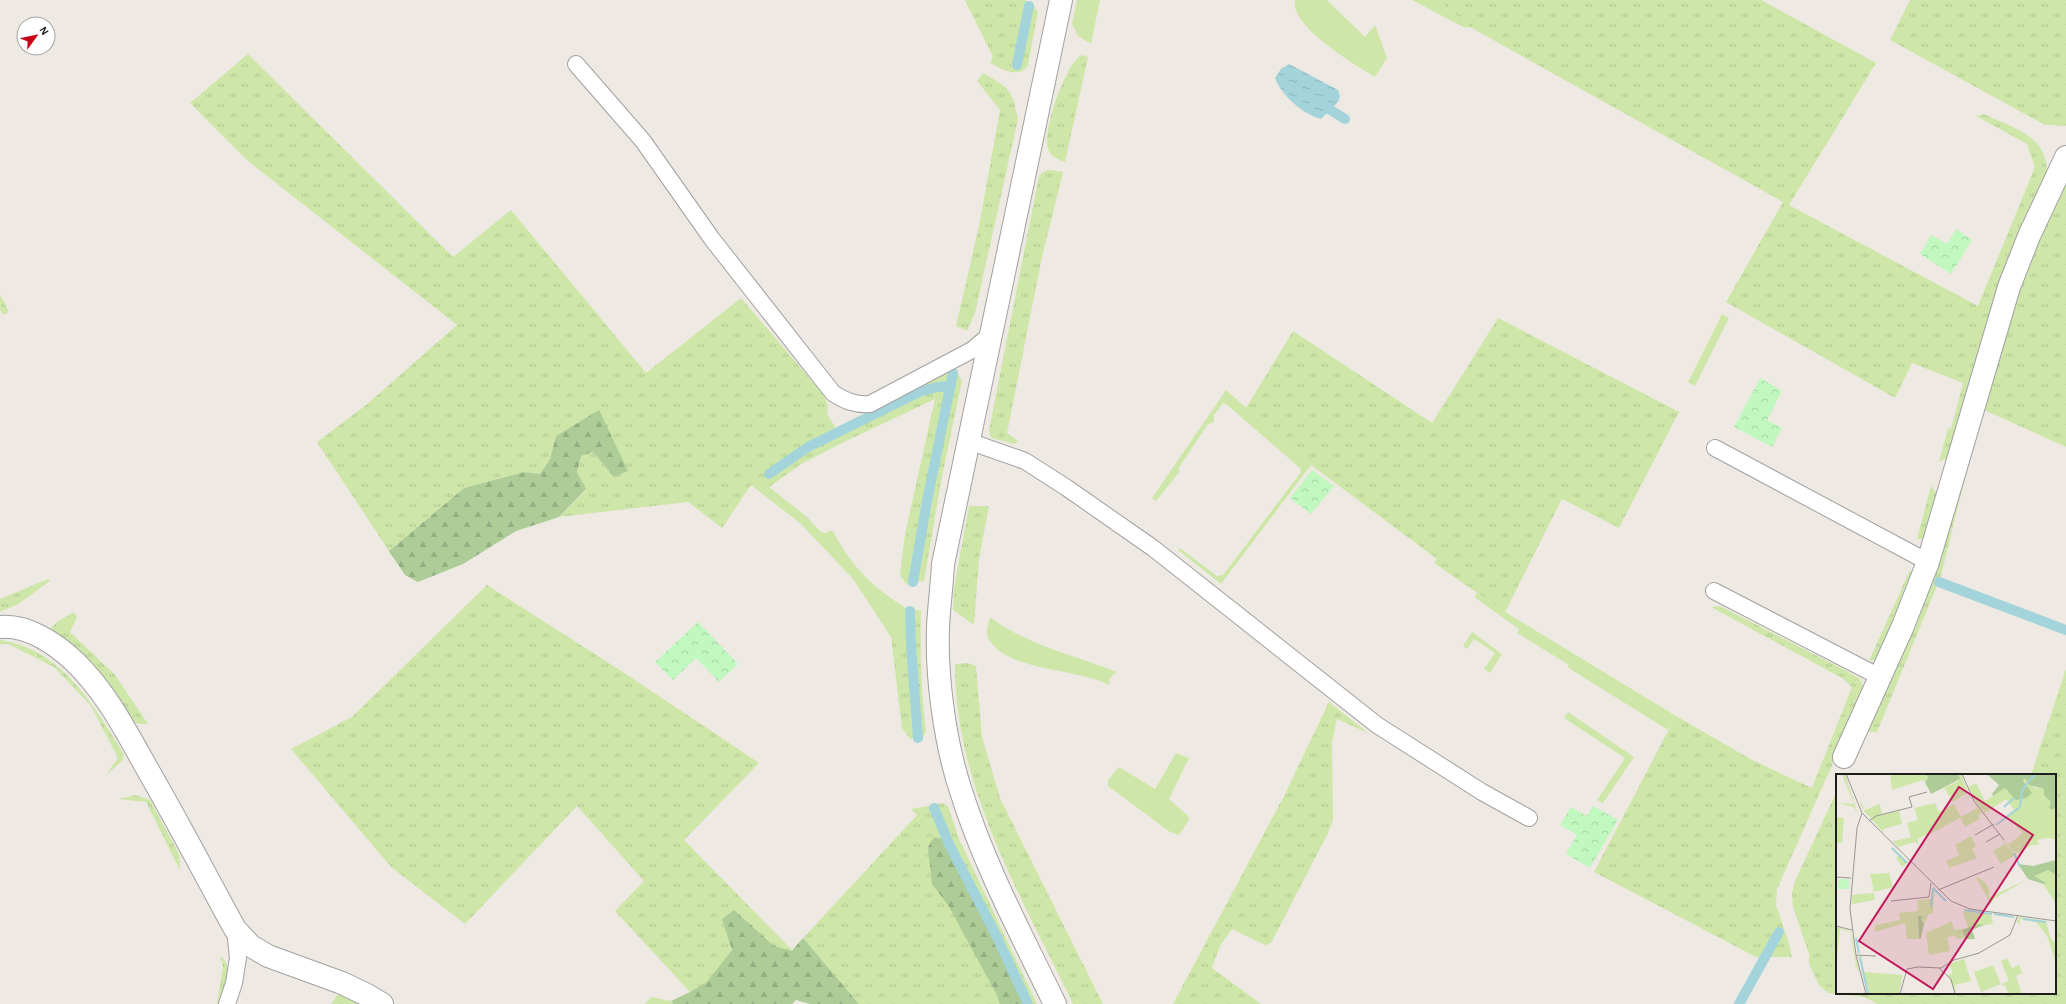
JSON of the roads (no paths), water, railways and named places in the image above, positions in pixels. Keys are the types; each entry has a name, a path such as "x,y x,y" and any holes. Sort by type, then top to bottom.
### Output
{"street":[{"path":"1055,1004 985,856 959,788 950,746 941,682 938,627 943,564 1061,0"},
{"path":"1844,757 1903,626 1928,562 2009,287 2029,236 2066,157"},
{"path":"0,627 9,626 51,642 74,662 96,686 118,716 159,788 235,929 251,946 268,956 342,983 368,995 382,1004"}],"lane":[{"path":"576,64 643,141 712,239 833,393 846,401 858,405 870,404 972,350 991,334"},
{"path":"968,442 1025,461 1067,488 1158,552 1377,725 1482,792 1528,818"},
{"path":"1715,448 1928,562"},
{"path":"1714,590 1880,677"},
{"path":"227,1004 234,983 238,958 235,929"}],"water":[{"path":"1289,64 1338,90 1340,96 1338,102 1321,119 1314,117 1301,109 1282,91 1275,78 1281,69"}],"waterway":[{"path":"1017,65 1029,6"},
{"path":"1329,109 1345,119"},
{"path":"913,582 927,501 953,373"},
{"path":"769,474 808,447 919,392 937,387 951,386"},
{"path":"1939,582 2066,630"},
{"path":"910,611 911,646 918,738"},
{"path":"934,808 950,846 995,933 1028,1004"},
{"path":"1739,1004 1779,932"}]}
